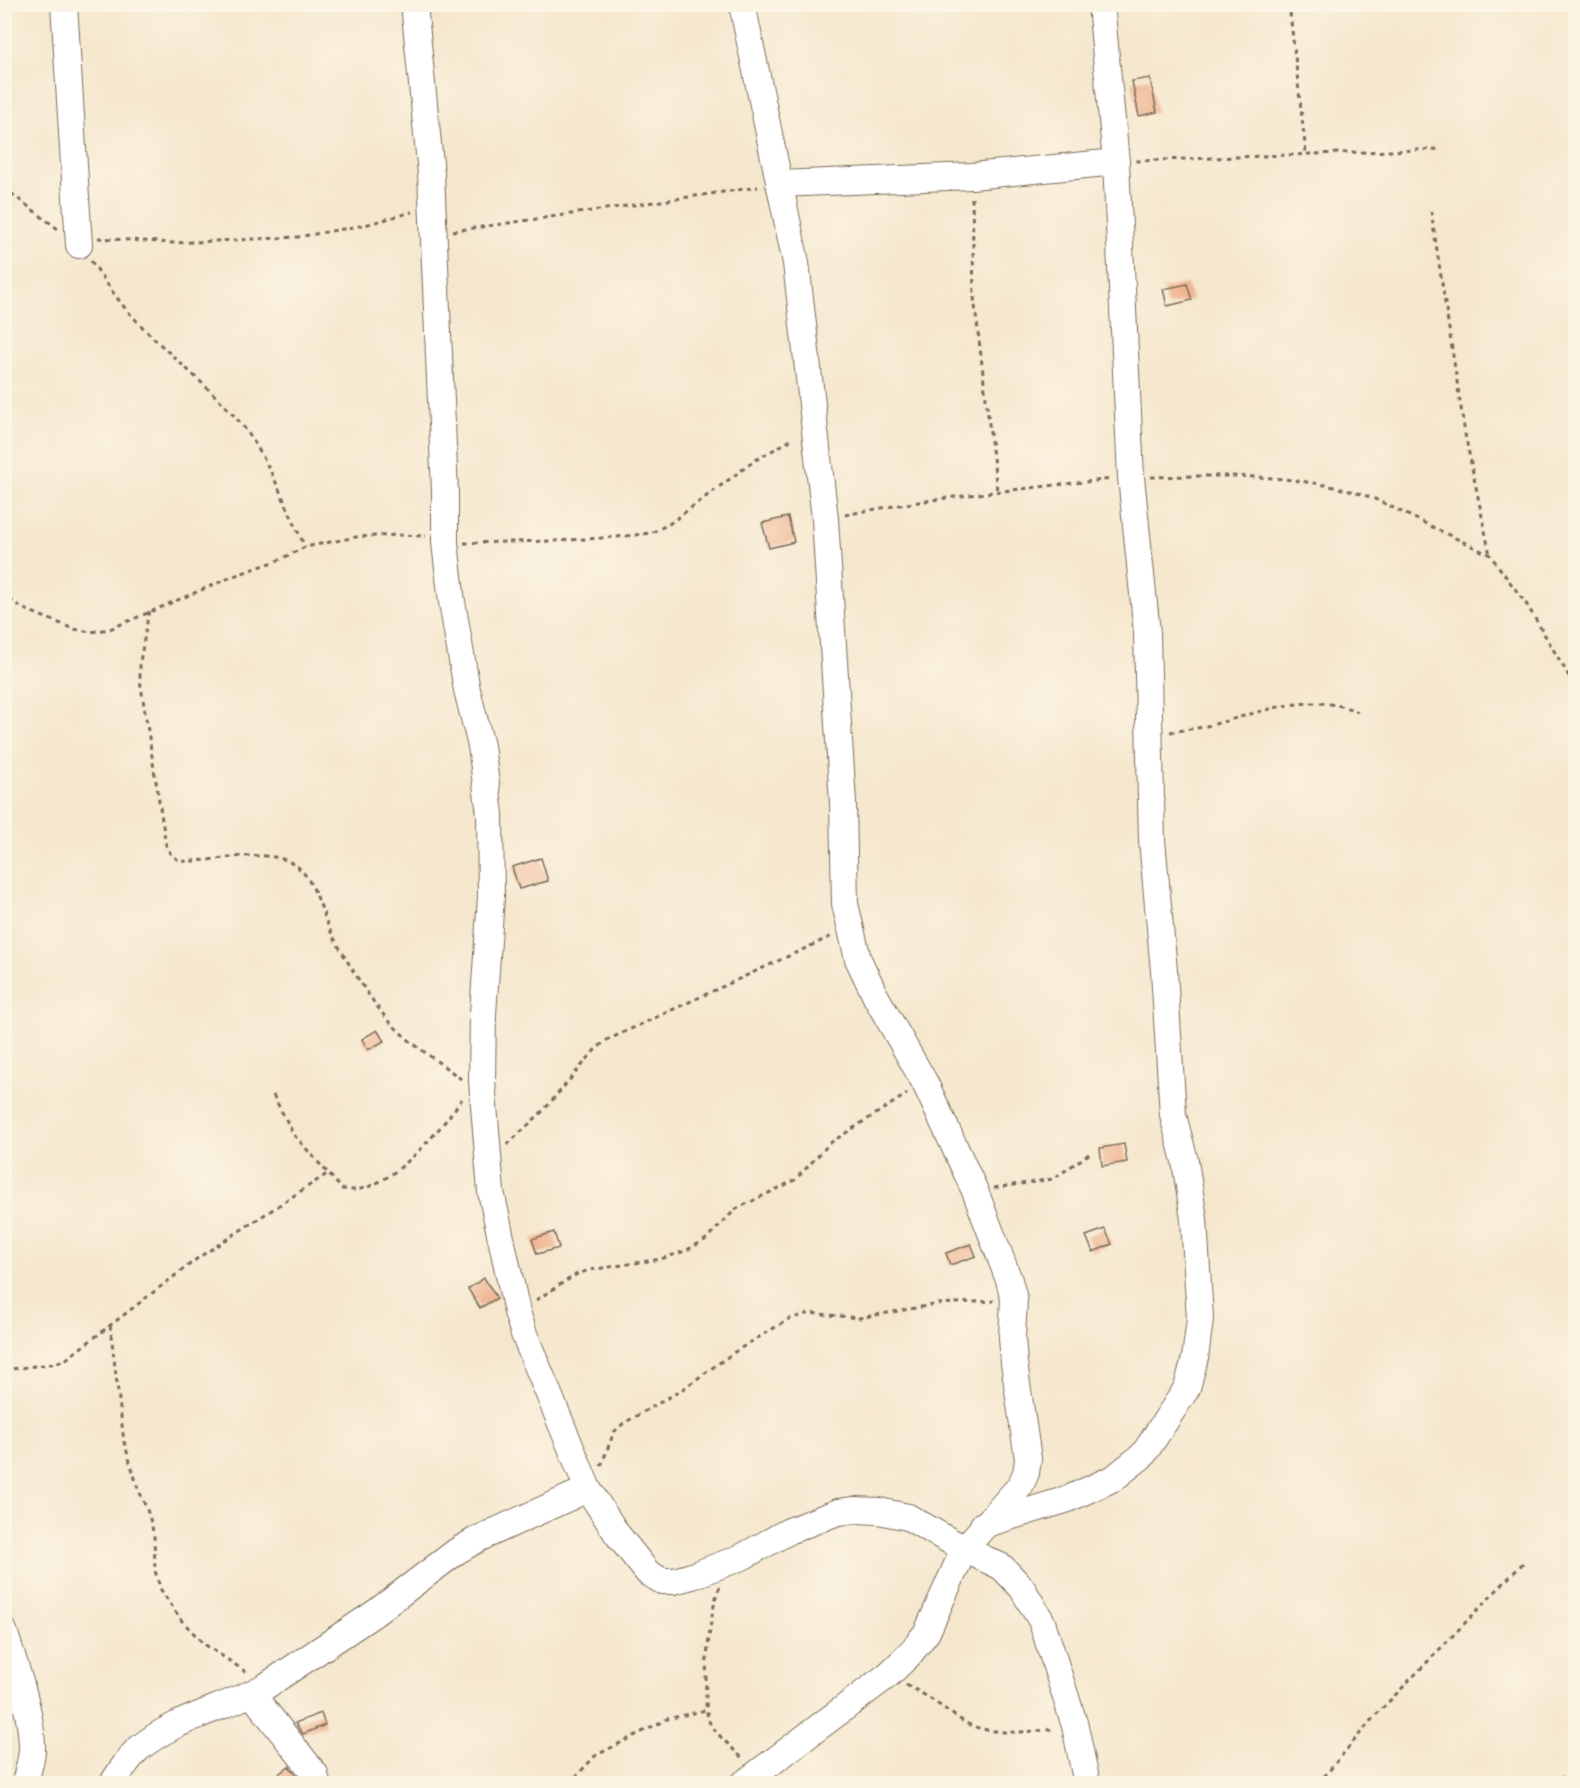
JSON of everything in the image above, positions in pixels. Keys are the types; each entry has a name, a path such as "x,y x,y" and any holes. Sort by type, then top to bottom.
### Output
{"street":[{"path":"64,4 79,240"},
{"path":"414,4 431,174 445,492 445,543 460,654 481,746 490,814 491,897 478,1091 489,1162 491,1192 517,1312 524,1334 588,1489 617,1534 648,1573 662,1581 674,1581 693,1576 742,1557 789,1531 838,1512 855,1510 879,1511 908,1517 964,1549 1002,1567 1022,1588 1042,1622 1075,1726 1088,1784"},
{"path":"742,4 796,263 815,426 825,519 843,803 845,903 858,959 876,998 925,1083 975,1191 1006,1272 1014,1299 1012,1338 1028,1459 1026,1473 1020,1486 964,1549 927,1632 909,1655 888,1676 750,1778"},
{"path":"983,1525 1068,1499 1114,1478 1143,1455 1187,1388 1195,1358 1200,1319 1194,1219 1185,1161 1173,1115 1164,971 1152,840 1147,633 1131,477 1116,162 1101,4"},
{"path":"779,183 972,176 1116,162"},
{"path":"112,1784 132,1756 154,1739 182,1722 259,1690 375,1613 457,1551 478,1539 588,1489"},
{"path":"4,1631 21,1686 32,1751 25,1784"},
{"path":"259,1690 315,1774 317,1784"}],"path":[{"path":"1289,4 1306,153"},
{"path":"1116,162 1441,149"},
{"path":"972,176 974,297 997,491"},
{"path":"434,234 638,206 779,183"},
{"path":"4,188 79,240 133,318 220,400 244,428 269,470 305,546"},
{"path":"79,240 174,243 297,237 365,225 432,206"},
{"path":"1431,211 1465,434 1490,555 1527,605 1575,688"},
{"path":"4,592 9,599 24,609 74,629 90,632 110,629 234,576 279,560 305,546 356,537 423,535 445,543 554,541 651,533 669,524 754,461 815,426"},
{"path":"825,519 894,505 997,491 1131,477 1238,475 1296,480 1373,498 1490,555"},
{"path":"149,611 140,662 140,680 166,845 170,853 179,861 274,856 291,862 301,870 315,892 333,937 389,1021 478,1091 421,1149 384,1179 356,1190 342,1189 327,1174 294,1135 273,1095"},
{"path":"1150,735 1202,727 1283,706 1313,702 1342,705 1358,712"},
{"path":"489,1162 543,1111 595,1050 607,1040 850,928"},
{"path":"517,1312 577,1274 662,1259 685,1251 705,1240 736,1209 795,1180 830,1143 925,1083"},
{"path":"975,1191 1053,1179 1089,1154"},
{"path":"4,1370 65,1360 198,1258 327,1174"},
{"path":"588,1489 614,1432 624,1423 680,1391 744,1346 789,1319 810,1313 859,1318 938,1304 1014,1299"},
{"path":"110,1325 124,1442 154,1534 155,1571 161,1590 182,1621 204,1644 259,1690"},
{"path":"742,1557 719,1589 715,1599 709,1646 706,1710 710,1724 750,1778"},
{"path":"1318,1784 1373,1718 1526,1560"},
{"path":"888,1676 917,1689 968,1724 989,1730 1033,1732 1075,1726"},
{"path":"569,1784 595,1756 667,1719 706,1710"},
{"path":"1551,1784 1575,1769"}],"building":[{"path":"1150,78 1157,112 1139,116 1132,81"},
{"path":"1187,284 1192,300 1167,306 1163,289"},
{"path":"788,517 794,542 769,548 762,523"},
{"path":"541,858 548,881 519,889 512,867"},
{"path":"377,1030 384,1041 368,1050 362,1039"},
{"path":"1124,1144 1127,1162 1102,1166 1100,1148"},
{"path":"1105,1229 1112,1244 1093,1252 1086,1236"},
{"path":"554,1232 559,1248 537,1254 532,1239"},
{"path":"971,1244 976,1256 950,1265 946,1253"},
{"path":"484,1278 497,1298 480,1308 468,1289"},
{"path":"321,1713 325,1725 303,1734 295,1723"},
{"path":"289,1766 297,1776 287,1784 266,1784"}]}
